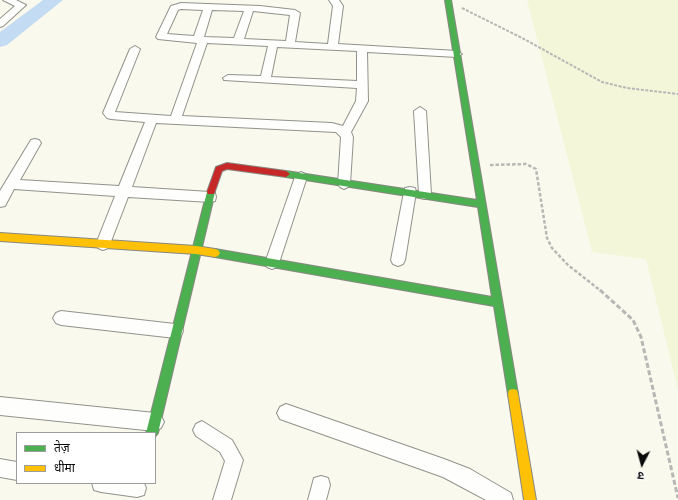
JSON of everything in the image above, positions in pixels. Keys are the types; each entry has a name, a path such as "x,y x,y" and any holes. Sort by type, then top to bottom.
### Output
{"street":[{"path":"0,24 20,5 8,0"},
{"path":"332,47 338,6 334,0"},
{"path":"448,1 530,500"},
{"path":"290,45 295,13 249,9 181,6 174,8 160,36 166,39 456,54"},
{"path":"175,120 200,41 208,7"},
{"path":"238,42 249,9"},
{"path":"265,80 273,44"},
{"path":"135,49 109,113 115,116 152,119 332,127 345,132 347,137 344,184"},
{"path":"345,132 361,107 362,49"},
{"path":"228,78 362,85"},
{"path":"420,110 425,194"},
{"path":"103,244 152,119"},
{"path":"0,202 35,143"},
{"path":"0,406 153,428 175,331 216,174 219,169 227,166 344,184 425,194 481,204"},
{"path":"272,263 301,177"},
{"path":"10,184 123,193 210,197"},
{"path":"398,260 410,192"},
{"path":"0,237 196,250 498,302"},
{"path":"61,318 175,331"},
{"path":"286,413 444,468 463,476 504,500"},
{"path":"202,430 226,446 234,460 222,500"},
{"path":"0,468 16,471"},
{"path":"106,484 136,490"}],"path":[{"path":"448,1 524,38 602,82 627,88 678,94"},
{"path":"474,166 517,163 532,165 536,169 547,238 552,248 568,265 611,299 633,320 641,337 678,498"}],"green space":[{"path":"527,0 678,0 678,390 646,259 592,252"}],"waterway":[{"path":"0,41 54,0"}],"traffic: fast":[{"path":"448,0 513,394"},
{"path":"286,174 481,204"},
{"path":"152,432 211,192"},
{"path":"215,253 497,302"}],"traffic: slow":[{"path":"0,237 196,250 215,253"},
{"path":"513,394 530,500"}],"traffic: jam":[{"path":"211,192 219,169 227,166 286,174"}]}
